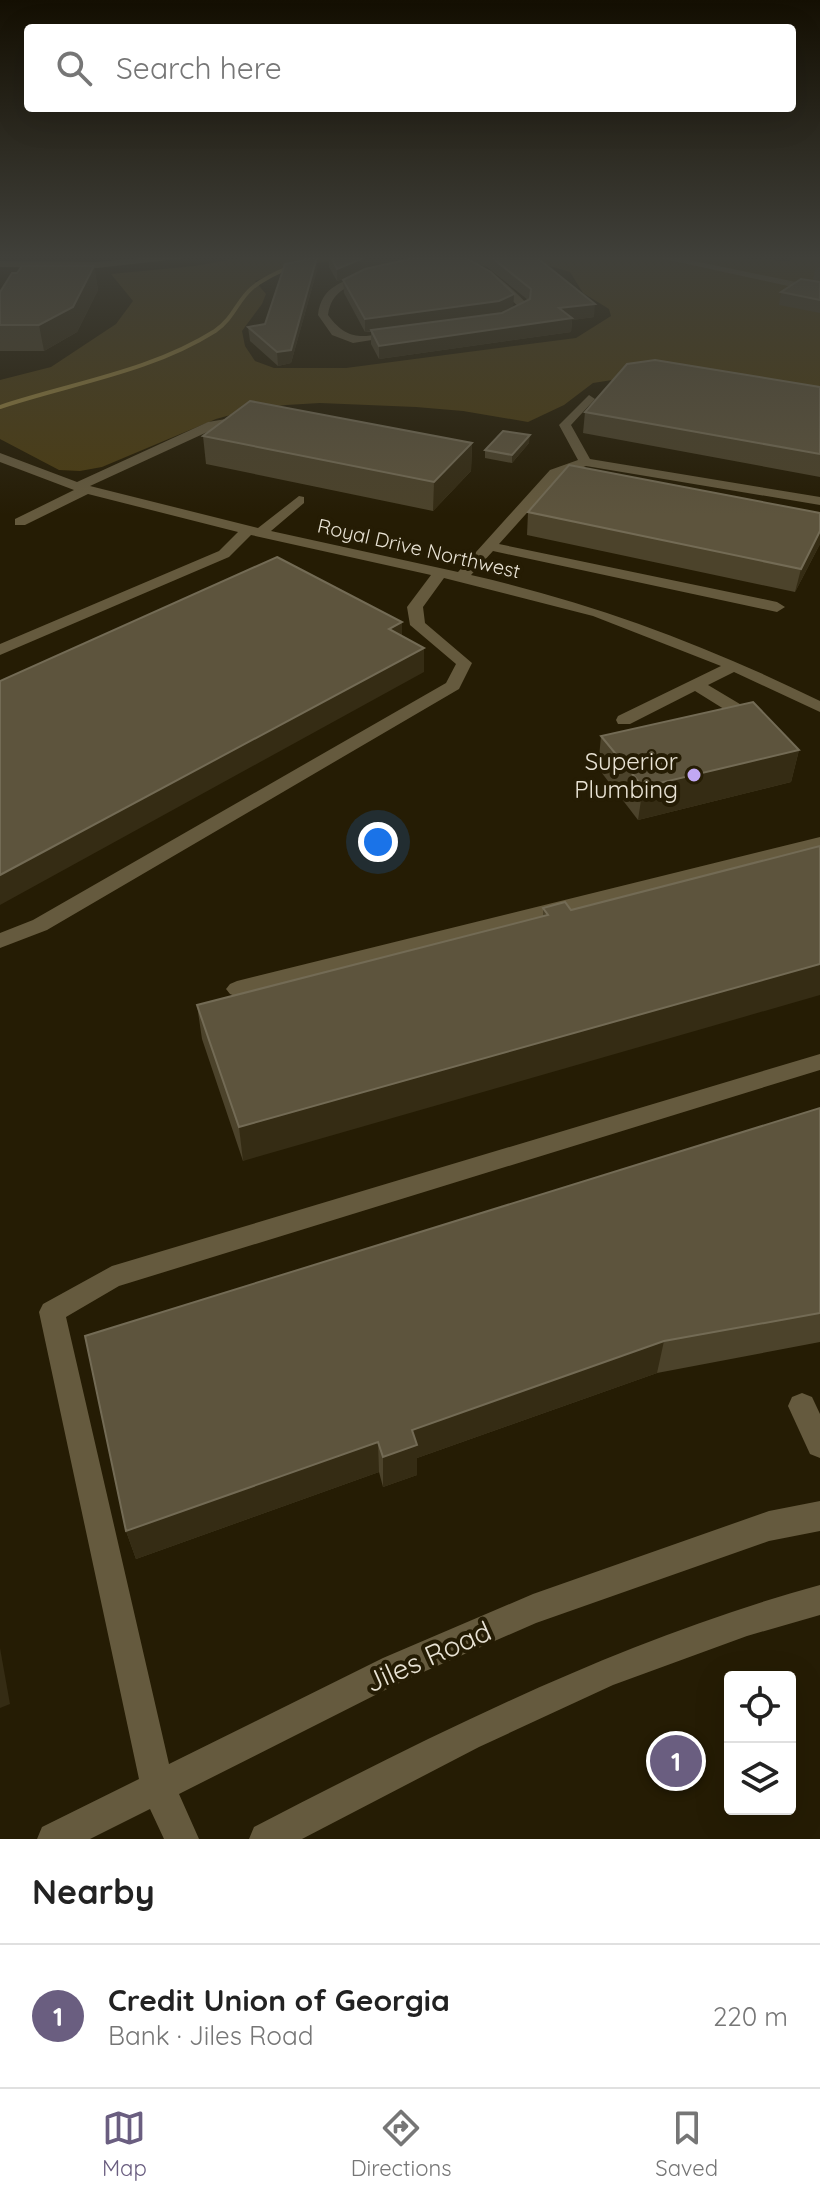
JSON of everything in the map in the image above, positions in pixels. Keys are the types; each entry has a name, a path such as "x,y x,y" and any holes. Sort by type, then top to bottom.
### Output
{"street":[{"path":"585,462 565,425 589,399"},
{"path":"20,522 212,425 263,417"},
{"name":"Royal Drive Northwest","path":"0,457 81,489 597,612 736,665 820,707"},
{"path":"461,578 555,473 585,462 820,501"},
{"path":"0,650 224,554 299,500"},
{"path":"490,546 777,607"},
{"path":"0,941 40,925 453,686 464,663 418,625 415,607 440,573"},
{"path":"624,720 736,665"},
{"path":"696,685 774,731"},
{"path":"237,989 820,843"},
{"path":"182,1839 158,1788 52,1312 112,1277 820,1062"},
{"path":"802,1406 820,1444"},
{"name":"Jiles Road","path":"54,1839 394,1669 533,1609 769,1526 820,1516"},
{"path":"266,1839 574,1684 820,1600"}],"shaded area":[{"path":"88,343 244,343 255,361 274,368 346,368 539,343 820,343 820,402 638,376 593,383 564,405 528,422 416,407 320,403 286,405 252,409 216,419 102,467 80,471 59,470 0,439 0,380 51,367"}],"building":[{"path":"266,343 293,343 291,350 277,352"},
{"path":"655,360 820,387 820,454 585,412 627,364"},
{"path":"250,401 472,443 434,482 203,436"},
{"path":"503,431 530,435 512,455 485,450"},
{"path":"569,465 820,513 820,531 801,569 528,512"},
{"path":"277,557 402,622 389,629 424,648 0,875 0,681"},
{"path":"753,702 799,750 643,787 601,736"},
{"path":"820,846 820,964 239,1127 197,1005 548,915 543,908 565,902 571,910"},
{"path":"820,1108 820,1313 664,1341 412,1430 417,1445 383,1457 378,1442 126,1531 85,1336"}],"waterway":[{"path":"0,407 137,367 194,343"}],"place":[{"name":"Superior Plumbing","path":"694,775"},
{"name":"Credit Union of Georgia","path":"676,1761"}]}
